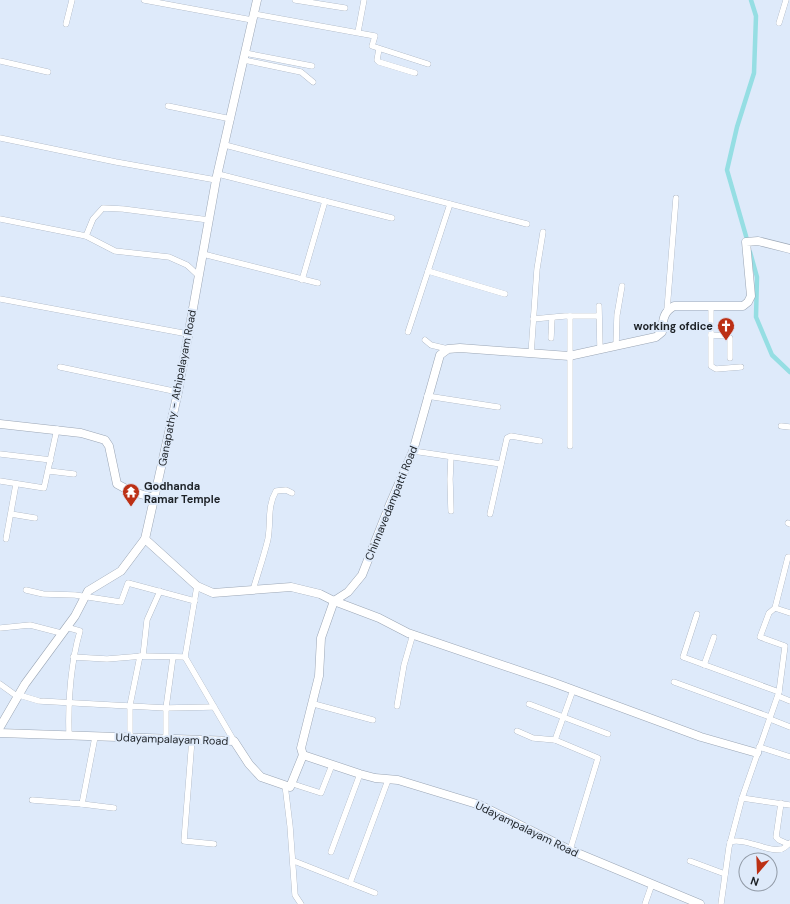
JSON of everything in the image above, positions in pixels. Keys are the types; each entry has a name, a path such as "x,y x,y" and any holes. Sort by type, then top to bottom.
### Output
{"street":[{"path":"66,24 72,0"},
{"path":"144,0 358,32 375,36 372,46 428,64"},
{"name":"Ganapathy - Athipalayam Road","path":"0,727 4,713 18,696 75,616 85,597 92,588 121,571 145,539 178,392 217,177 257,0"},
{"path":"295,0 345,8"},
{"path":"358,32 364,0"},
{"path":"779,23 786,0"},
{"path":"379,48 377,60 379,62 415,73"},
{"path":"244,57 312,66"},
{"path":"244,57 301,72 313,82"},
{"path":"0,61 48,72"},
{"path":"168,106 231,119"},
{"path":"0,138 116,162 217,177 325,201 392,218"},
{"path":"224,145 527,224"},
{"path":"425,340 431,345 448,350 460,348 569,356 656,336 662,332 664,316 667,310 676,198"},
{"path":"302,280 325,201"},
{"path":"408,332 450,204"},
{"path":"86,236 93,219 103,208 123,209 209,220"},
{"path":"0,219 86,236 115,251 169,257 187,265 198,276"},
{"path":"531,354 537,269 543,232"},
{"path":"667,310 674,306 743,306 748,302 751,296 746,242 758,241 790,249"},
{"path":"203,254 318,284"},
{"path":"428,271 505,294"},
{"path":"616,346 617,315 622,286"},
{"path":"0,299 188,334"},
{"path":"599,306 598,316 600,349"},
{"path":"711,306 711,366 716,369 741,367"},
{"path":"533,319 570,316 598,316"},
{"path":"570,316 570,446"},
{"path":"551,338 552,318"},
{"path":"711,335 727,336 730,338 730,358"},
{"name":"Chinnavedampatti Road","path":"334,601 348,592 362,575 390,504 414,451 427,396 440,355 448,350"},
{"path":"60,367 178,392"},
{"path":"427,396 498,407"},
{"path":"0,424 58,429 96,435 105,440 109,446 117,484 130,491 154,498"},
{"path":"781,426 790,427"},
{"path":"0,481 44,488 58,429"},
{"path":"490,514 508,436 540,440"},
{"path":"414,451 501,464"},
{"path":"0,454 51,460"},
{"path":"451,457 451,511"},
{"path":"49,471 74,474"},
{"path":"6,539 16,484"},
{"path":"253,590 268,538 270,505 273,496 276,490 286,490 292,493"},
{"path":"11,514 36,518"},
{"path":"145,539 197,586 213,593 291,587 320,594 413,634 701,737 790,757"},
{"path":"721,904 730,842 742,798 779,694 785,646 760,637 769,613 775,608 788,556 790,557"},
{"path":"26,590 43,594 85,597 121,602 128,583 195,600"},
{"path":"197,586 185,657 234,741"},
{"path":"130,737 130,705 142,656 147,620 160,591"},
{"path":"301,904 295,895 289,784 303,755 301,748 314,704 319,676 321,638 334,601"},
{"path":"775,608 790,613"},
{"path":"697,614 684,657 779,694 790,701"},
{"path":"0,628 30,625 80,631 73,657 68,702 69,736"},
{"path":"397,706 404,666 413,634"},
{"path":"704,665 714,637"},
{"path":"73,657 107,659 142,656 185,657"},
{"path":"166,738 166,708 173,657"},
{"path":"674,682 790,726"},
{"path":"0,684 18,696 39,701 166,708 214,707"},
{"path":"555,740 573,690"},
{"path":"314,704 373,720"},
{"path":"529,704 608,734"},
{"path":"517,731 533,738 555,740 598,758 570,850"},
{"name":"Udayampalayam Road","path":"0,733 234,741 249,764 261,776 289,784"},
{"path":"82,804 95,737"},
{"path":"192,739 184,840 214,844"},
{"name":"Udayampalayam Road","path":"303,755 360,774 388,780 398,780 480,804 570,850 700,904"},
{"path":"289,784 321,793 332,765"},
{"path":"331,852 360,774"},
{"path":"350,883 388,780"},
{"path":"742,798 790,805"},
{"path":"32,800 114,808"},
{"path":"781,803 776,837 779,840 789,844"},
{"path":"730,842 738,840 759,846 780,849 789,844"},
{"path":"294,861 375,893"},
{"path":"690,861 725,874"},
{"path":"645,904 652,884"}],"waterway":[{"path":"748,243 727,170 737,127 754,73 756,16 751,0"},
{"path":"750,252 757,277 756,317 772,355 790,372"}],"place":[{"name":"working ofdice","path":"726,341"},
{"name":"Godhanda Ramar Temple","path":"131,507"}]}
